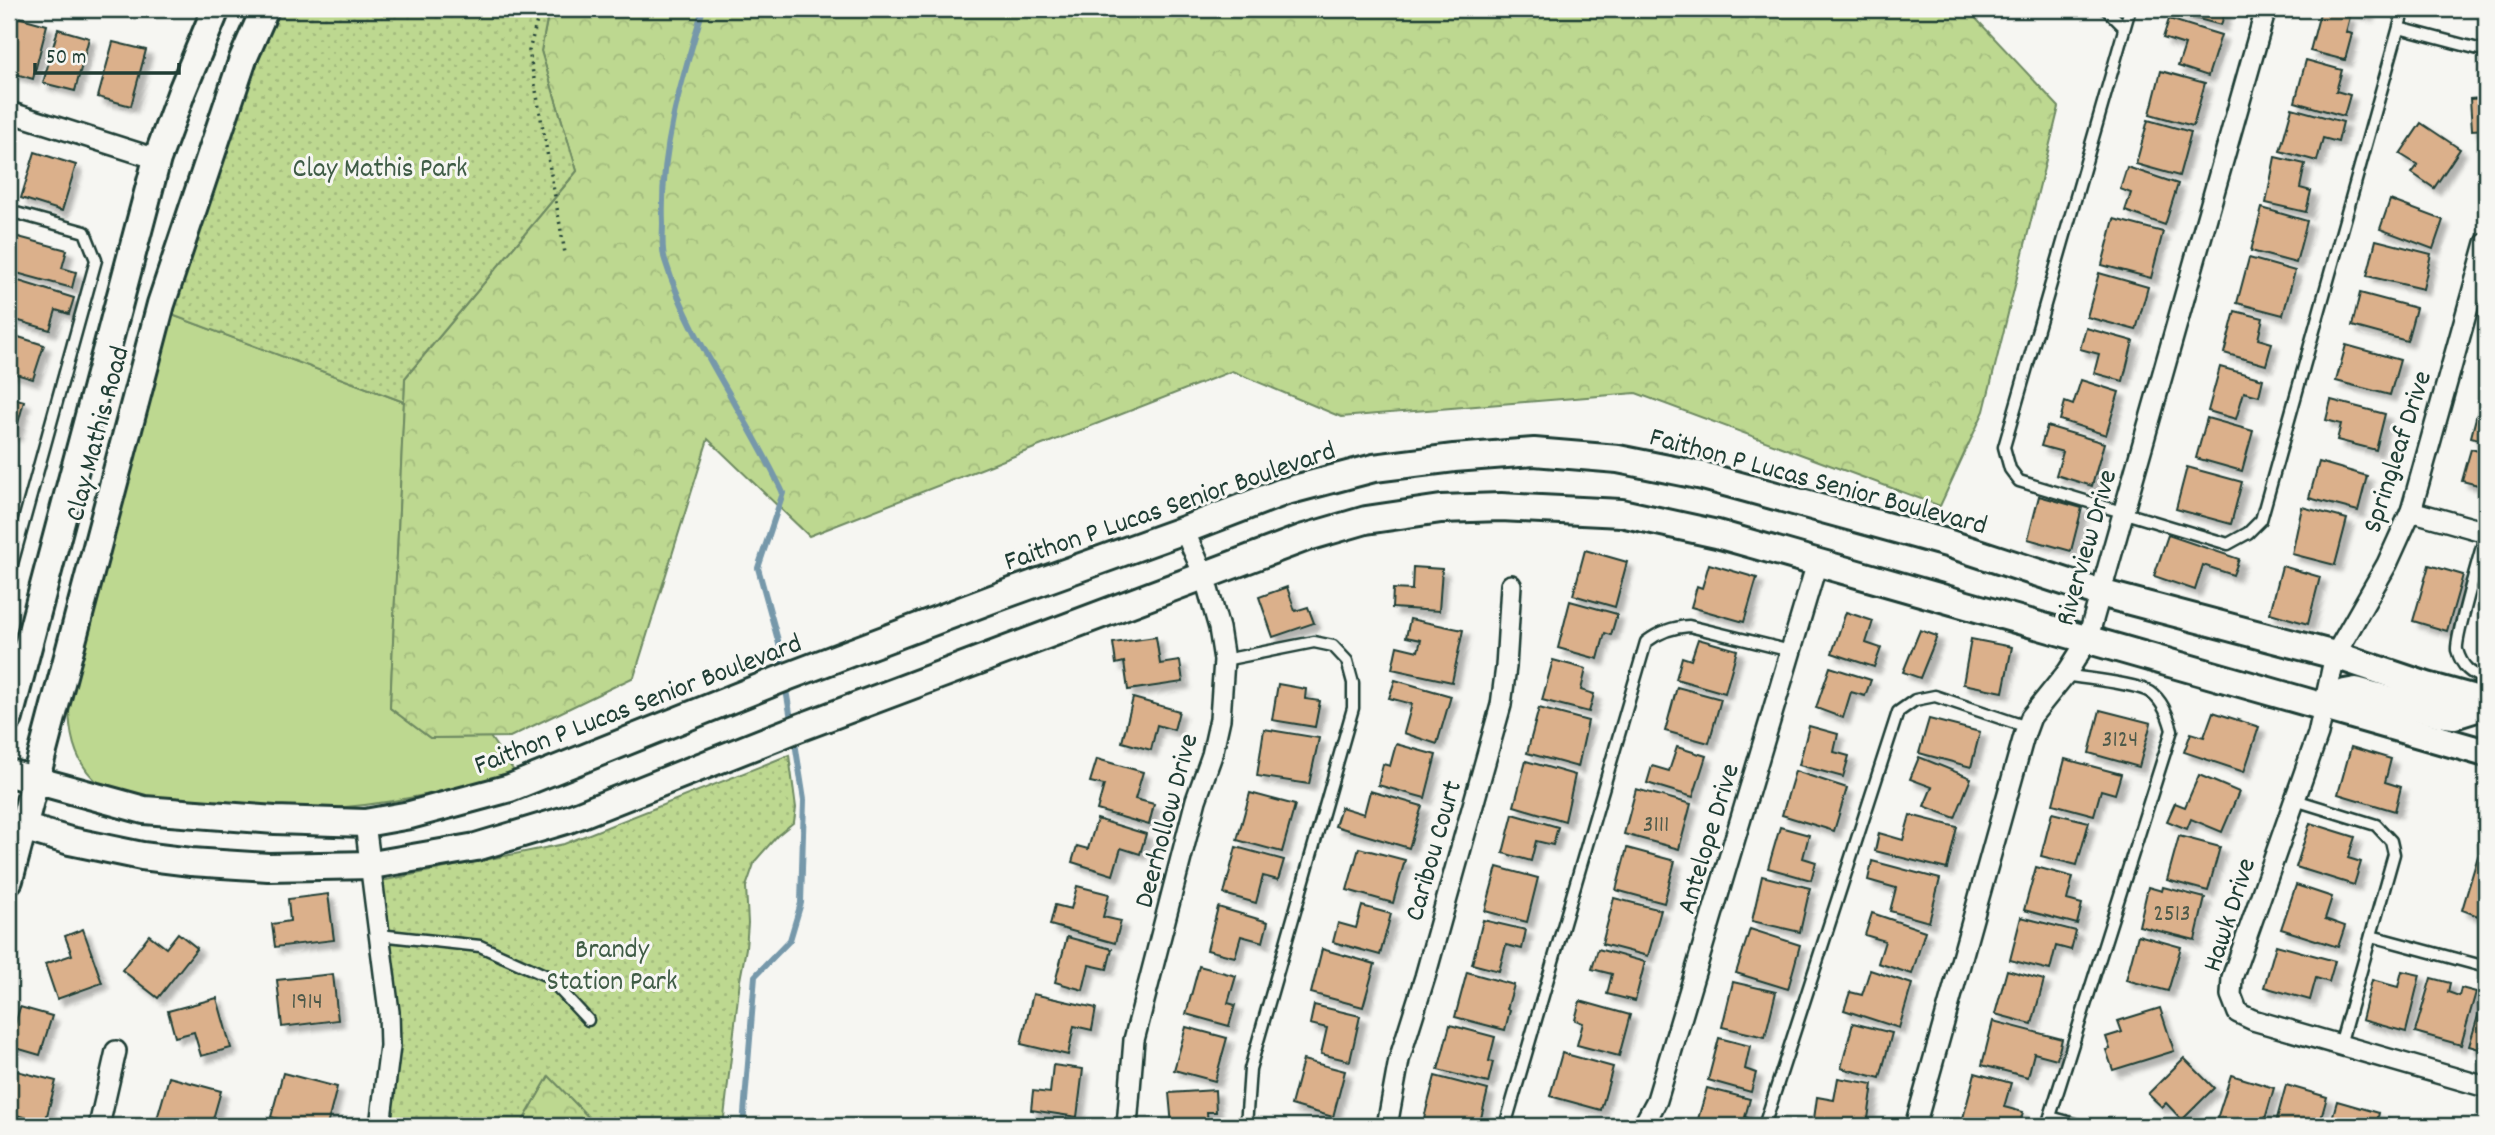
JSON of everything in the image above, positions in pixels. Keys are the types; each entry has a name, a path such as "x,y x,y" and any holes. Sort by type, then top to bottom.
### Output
{"main road":[{"name":"Clay Mathis Road","path":"9,718 157,159 216,9"},
{"name":"Clay Mathis Road","path":"9,880 16,825 36,780 161,304 243,59 265,9"},
{"name":"Faithon P Lucas Senior Boulevard","path":"9,773 144,810 275,820 365,823 459,804 510,788 872,645 1283,492 1374,468 1454,457 1534,452 1618,459 1703,475 1947,543 2100,593 2334,655 2486,704"},
{"path":"16,825 70,841 142,856 191,863 268,867 372,865 476,846 569,819 890,694 1304,538 1366,520 1441,509 1501,507 1621,513 1717,534 2486,753"},
{"path":"2325,706 2345,693 2357,691 2454,715 2486,704"}],"street":[{"name":"Riverview Drive","path":"1915,1126 2027,727 2031,717 2065,675 2087,641 2266,9"},
{"path":"9,112 157,159"},
{"name":"Springleaf Drive","path":"2325,706 2334,655 2387,564 2411,511 2486,243"},
{"path":"2411,511 2486,532"},
{"name":"Deerhollow Drive","path":"1127,1126 1134,1040 1196,800 1212,755 1220,719 1224,660 1219,628 1204,575 1184,530"},
{"name":"Antelope Drive","path":"1643,1126 1657,1100 1817,563"},
{"name":"Caribou Court","path":"1387,1126 1399,1060 1501,705 1511,585"},
{"name":"Hawk Drive","path":"2325,706 2232,978 2231,995 2238,1013 2253,1020 2486,1087"},
{"path":"365,823 389,1012 390,1046 380,1126"},
{"path":"99,1126 116,1051"}],"lane":[{"path":"2106,9 2124,27"},
{"path":"2130,9 2004,447 2010,469 2019,481 2228,544 2248,533 2262,520 2404,9"},
{"path":"2399,28 2486,51"},
{"path":"9,211 85,232 96,260 9,575"},
{"path":"2486,532 2456,647 2463,666 2473,675 2486,679"},
{"path":"1505,1126 1646,642 1656,634 1675,627 1689,626 1791,651"},
{"path":"1224,660 1314,642 1332,646 1340,653 1347,661 1353,683 1353,708 1250,1069 1246,1126"},
{"path":"2065,675 2148,691 2162,704 2172,730 2048,1122 2083,1126"},
{"path":"1764,1126 1898,712 1914,700 1935,696 2027,727"},
{"path":"2295,800 2376,825 2391,841 2394,854 2340,1045"},
{"path":"379,935 480,946 547,976 588,1020"},
{"path":"2371,936 2486,967"}],"path":[{"path":"540,9 529,51 565,253"}],"green space":[{"name":"Clay Mathis Park","path":"274,9 549,9 541,51 577,171 405,378 404,402 172,315 188,254"},
{"path":"549,9 1967,9 2059,107 1984,411 1940,506 1636,393 1341,417 1232,371 809,536 708,439 634,677 510,737 430,738 390,708 405,378 577,171 541,51"},
{"path":"172,315 404,402 390,708 430,738 490,737 514,771 427,795 340,808 296,810 207,807 138,798 108,789 91,776 74,744 69,694"},
{"name":"Brandy Station Park","path":"789,755 796,808 794,822 777,836 755,861 746,887 746,948 723,1126 597,1126 549,1076 520,1126 389,1126 399,1056 381,881 564,844"},
{"path":"549,1075 597,1126 520,1126"}],"building":[{"path":"2173,9 2226,9 2221,25 2172,12"},
{"path":"2321,9 2350,17 2346,32 2352,34 2345,60 2310,51"},
{"path":"2345,9 2369,9 2367,15"},
{"path":"14,16 47,25 33,79 9,72 9,36"},
{"path":"2169,19 2221,35 2208,76 2178,66 2185,45 2163,38"},
{"path":"58,29 89,38 75,91 43,83"},
{"path":"113,42 146,50 131,106 98,97"},
{"path":"2306,60 2342,70 2336,91 2350,95 2344,116 2295,102"},
{"path":"2161,71 2205,83 2193,126 2150,114"},
{"path":"2486,77 2486,129 2472,130 2470,99 2482,98 2481,78"},
{"path":"2292,108 2343,122 2338,142 2323,138 2317,161 2280,151"},
{"path":"2148,120 2191,132 2179,176 2136,164"},
{"path":"2421,123 2460,149 2434,188 2412,173 2418,165 2400,154"},
{"path":"35,152 76,165 62,211 21,198"},
{"path":"2275,157 2305,164 2300,188 2311,191 2306,212 2266,203"},
{"path":"2127,167 2178,184 2165,225 2125,211 2131,193 2120,189"},
{"path":"2390,200 2443,220 2433,249 2380,229"},
{"path":"2262,208 2307,221 2296,263 2251,251"},
{"path":"2114,219 2163,232 2151,278 2102,265"},
{"path":"11,235 67,250 62,268 76,272 72,288 9,271"},
{"path":"2376,240 2431,254 2423,289 2367,276"},
{"path":"2249,258 2295,271 2283,315 2237,303"},
{"path":"2099,273 2148,287 2136,330 2087,317"},
{"path":"9,278 74,298 69,314 56,310 50,330 9,318"},
{"path":"2360,293 2416,308 2407,341 2352,326"},
{"path":"2235,311 2263,318 2258,339 2272,343 2266,365 2224,353"},
{"path":"2086,328 2133,341 2123,381 2094,373 2099,354 2080,349"},
{"path":"9,334 44,345 33,379 9,372"},
{"path":"2346,345 2400,360 2390,395 2336,381"},
{"path":"2220,367 2263,379 2259,396 2244,392 2236,419 2208,411"},
{"path":"2081,380 2119,392 2106,435 2060,420 2065,402 2073,405"},
{"path":"9,397 24,401 15,435 9,433"},
{"path":"2331,400 2385,414 2376,450 2337,440 2341,424 2326,420"},
{"path":"2480,402 2486,403 2486,441 2471,437"},
{"path":"2207,418 2253,431 2242,471 2196,458"},
{"path":"2047,426 2104,443 2092,486 2056,475 2063,452 2041,446"},
{"path":"2471,449 2486,453 2486,487 2462,481"},
{"path":"2319,462 2367,476 2358,511 2309,498"},
{"path":"2187,467 2242,482 2231,524 2176,509"},
{"path":"2039,496 2082,508 2071,551 2028,539"},
{"path":"2302,507 2347,519 2335,565 2292,554"},
{"path":"2168,535 2239,559 2233,575 2203,565 2195,590 2154,576"},
{"path":"1585,550 1627,562 1615,607 1573,595"},
{"path":"1709,564 1757,578 1744,622 1691,607 1697,586 1702,588"},
{"path":"2429,565 2463,575 2447,631 2413,621"},
{"path":"2282,566 2320,577 2308,624 2270,613"},
{"path":"1413,567 1442,569 1439,611 1392,608 1393,589 1412,590"},
{"path":"1287,587 1295,611 1308,607 1314,623 1273,637 1259,597"},
{"path":"1570,601 1617,614 1611,635 1605,633 1598,659 1558,648"},
{"path":"1846,612 1873,621 1866,643 1881,648 1874,667 1832,653"},
{"path":"1410,619 1463,630 1452,682 1392,669 1397,646 1418,651 1421,640 1406,637"},
{"path":"1920,630 1937,636 1920,678 1903,672"},
{"path":"1156,637 1160,664 1180,661 1183,682 1128,690 1124,662 1116,664 1113,643"},
{"path":"1698,639 1737,650 1725,693 1676,679 1682,657 1691,660"},
{"path":"1971,639 2012,647 2003,692 1963,684"},
{"path":"1553,660 1586,669 1581,690 1594,694 1589,712 1542,700"},
{"path":"1830,667 1871,680 1865,696 1851,692 1843,718 1816,708"},
{"path":"1395,680 1451,696 1437,744 1404,733 1412,704 1389,698"},
{"path":"1278,684 1306,689 1305,699 1320,701 1315,727 1272,720"},
{"path":"1677,687 1721,699 1709,743 1665,731"},
{"path":"1133,698 1179,711 1174,730 1157,725 1151,750 1122,742"},
{"path":"1539,708 1588,721 1578,767 1527,753"},
{"path":"2100,710 2151,723 2139,767 2089,753"},
{"path":"2213,712 2259,727 2244,772 2184,752 2191,733 2204,737"},
{"path":"1929,719 1980,732 1971,767 1919,753"},
{"path":"1809,726 1838,734 1834,752 1849,756 1843,777 1799,765"},
{"path":"1264,729 1319,738 1309,784 1257,776"},
{"path":"1396,744 1436,755 1425,798 1378,785 1383,764 1390,766"},
{"path":"1677,747 1706,756 1693,797 1647,783 1652,766 1669,771"},
{"path":"2351,747 2391,759 2385,782 2401,787 2395,811 2338,794"},
{"path":"1919,757 1971,778 1955,818 1924,806 1932,787 1910,779"},
{"path":"1097,759 1143,772 1135,799 1154,804 1149,825 1097,810 1104,785 1090,782"},
{"path":"2065,759 2121,774 2115,794 2101,790 2094,815 2053,804"},
{"path":"1526,761 1575,775 1565,821 1514,806"},
{"path":"1795,771 1847,788 1834,831 1782,815"},
{"path":"2199,775 2239,792 2222,832 2191,819 2187,829 2167,821 2175,803 2185,807"},
{"path":"1636,789 1691,804 1679,849 1624,834"},
{"path":"1370,791 1422,806 1409,848 1335,826 1341,807 1364,814"},
{"path":"1250,793 1295,805 1282,852 1237,840"},
{"path":"2052,813 2089,822 2077,865 2041,856"},
{"path":"1513,814 1558,827 1553,845 1536,841 1531,861 1503,853"},
{"path":"1910,815 1957,827 1947,869 1875,851 1879,833 1903,840"},
{"path":"1097,819 1146,834 1140,854 1121,848 1113,875 1072,862 1077,846 1088,849"},
{"path":"2310,823 2355,837 2348,858 2361,862 2354,885 2296,867"},
{"path":"1780,827 1809,835 1803,858 1816,862 1811,880 1768,868"},
{"path":"2179,836 2220,847 2208,891 2167,880"},
{"path":"1236,847 1284,860 1278,880 1263,876 1256,903 1224,894"},
{"path":"1359,848 1405,860 1393,903 1347,890"},
{"path":"1627,848 1675,861 1664,903 1616,890"},
{"path":"2478,856 2486,859 2486,888 2478,916 2462,910"},
{"path":"1872,861 1940,879 1929,922 1890,911 1896,888 1868,880"},
{"path":"1497,867 1538,878 1527,922 1485,911"},
{"path":"2036,867 2073,877 2067,900 2082,904 2077,924 2024,910"},
{"path":"1762,876 1810,888 1800,932 1752,921"},
{"path":"2296,885 2332,897 2325,919 2345,926 2338,947 2281,929"},
{"path":"1077,886 1109,894 1103,917 1121,921 1115,943 1050,925 1055,905 1071,909"},
{"path":"2148,887 2162,891 2163,887 2205,898 2195,940 2139,926"},
{"path":"2486,888 2486,918 2478,916"},
{"path":"328,894 334,940 275,947 272,924 290,921 288,899"},
{"path":"1614,898 1661,910 1648,956 1602,944"},
{"path":"1362,906 1391,914 1380,955 1333,942 1338,923 1356,928"},
{"path":"1218,907 1268,922 1263,942 1241,936 1235,957 1207,950"},
{"path":"1872,913 1925,931 1912,974 1878,963 1885,941 1865,935"},
{"path":"2021,917 2076,931 2071,950 2056,946 2050,970 2010,960"},
{"path":"1483,920 1526,930 1522,949 1506,945 1499,971 1472,964"},
{"path":"83,929 102,983 57,999 45,964 72,955 65,936"},
{"path":"1750,929 1800,945 1788,989 1736,973"},
{"path":"178,933 197,948 158,998 122,970 149,935 166,948"},
{"path":"2138,935 2181,947 2168,991 2126,980"},
{"path":"1067,937 1112,949 1107,969 1089,965 1083,990 1055,982"},
{"path":"2276,945 2335,961 2329,982 2316,978 2310,1000 2264,987"},
{"path":"1322,949 1375,964 1363,1007 1311,993"},
{"path":"1598,949 1645,962 1635,1001 1607,994 1612,974 1592,969"},
{"path":"1199,966 1236,976 1228,1003 1235,1005 1229,1026 1186,1014"},
{"path":"1870,970 1912,984 1899,1028 1844,1010 1850,992 1862,995"},
{"path":"2007,970 2044,980 2032,1024 1995,1014"},
{"path":"2402,971 2420,975 2406,1032 2362,1020 2372,980 2398,987"},
{"path":"1467,972 1514,985 1507,1009 1510,1010 1505,1030 1455,1017"},
{"path":"333,974 338,1020 282,1027 277,980"},
{"path":"2431,978 2450,983 2448,992 2459,996 2461,988 2476,992 2461,1045 2415,1032"},
{"path":"1733,982 1776,992 1765,1037 1722,1027"},
{"path":"1033,994 1096,1008 1092,1030 1074,1026 1068,1055 1021,1044"},
{"path":"217,998 231,1048 201,1056 194,1032 175,1037 168,1011"},
{"path":"1580,1001 1630,1015 1619,1056 1577,1045 1583,1023 1575,1020"},
{"path":"1314,1005 1360,1016 1350,1061 1321,1054 1327,1028 1310,1024"},
{"path":"20,1007 52,1016 40,1055 9,1046"},
{"path":"2160,1008 2174,1051 2113,1070 2106,1050 2110,1049 2106,1037 2122,1032 2118,1021"},
{"path":"2480,1009 2486,1011 2486,1051 2469,1046"},
{"path":"1993,1021 2062,1039 2057,1059 2034,1053 2028,1077 1982,1065"},
{"path":"1853,1023 1892,1033 1880,1078 1841,1068"},
{"path":"1450,1025 1495,1037 1489,1061 1493,1062 1488,1083 1438,1070"},
{"path":"1186,1027 1227,1038 1215,1081 1174,1070"},
{"path":"1719,1038 1750,1046 1745,1069 1756,1073 1751,1092 1708,1080"},
{"path":"1562,1053 1613,1067 1601,1110 1550,1096"},
{"path":"2184,1058 2214,1088 2182,1120 2166,1103 2162,1107 2148,1094"},
{"path":"1303,1060 1345,1071 1333,1117 1291,1105"},
{"path":"1053,1065 1083,1069 1077,1117 1031,1110 1033,1091 1050,1093"},
{"path":"9,1069 56,1081 45,1123 9,1113"},
{"path":"283,1073 337,1087 327,1126 304,1126 271,1117"},
{"path":"1975,1073 2011,1083 2004,1107 2023,1112 2019,1126 1993,1126 1963,1118"},
{"path":"2231,1075 2274,1088 2263,1126 2238,1119 2236,1126 2215,1125"},
{"path":"1435,1076 1488,1090 1479,1126 1439,1126 1423,1122"},
{"path":"169,1077 221,1091 211,1126 184,1126 157,1119"},
{"path":"1838,1078 1873,1084 1867,1126 1814,1119 1817,1097 1834,1100"},
{"path":"2286,1085 2327,1097 2319,1126 2275,1126"},
{"path":"1707,1088 1750,1099 1745,1117 1751,1119 1749,1126 1696,1126"},
{"path":"1215,1090 1216,1112 1207,1112 1208,1126 1172,1126 1169,1093"},
{"path":"2337,1101 2379,1113 2376,1126 2330,1126"},
{"path":"2388,1119 2414,1126 2386,1126"},
{"path":"1334,1120 1334,1126 1283,1126 1283,1125"}],"waterway":[{"path":"703,9 680,88 669,141 663,195 663,251 689,321 783,493 758,568 779,644 783,670"},
{"path":"785,684 792,725"},
{"path":"743,1126 755,976 790,940 801,903 804,800 794,736"}]}
